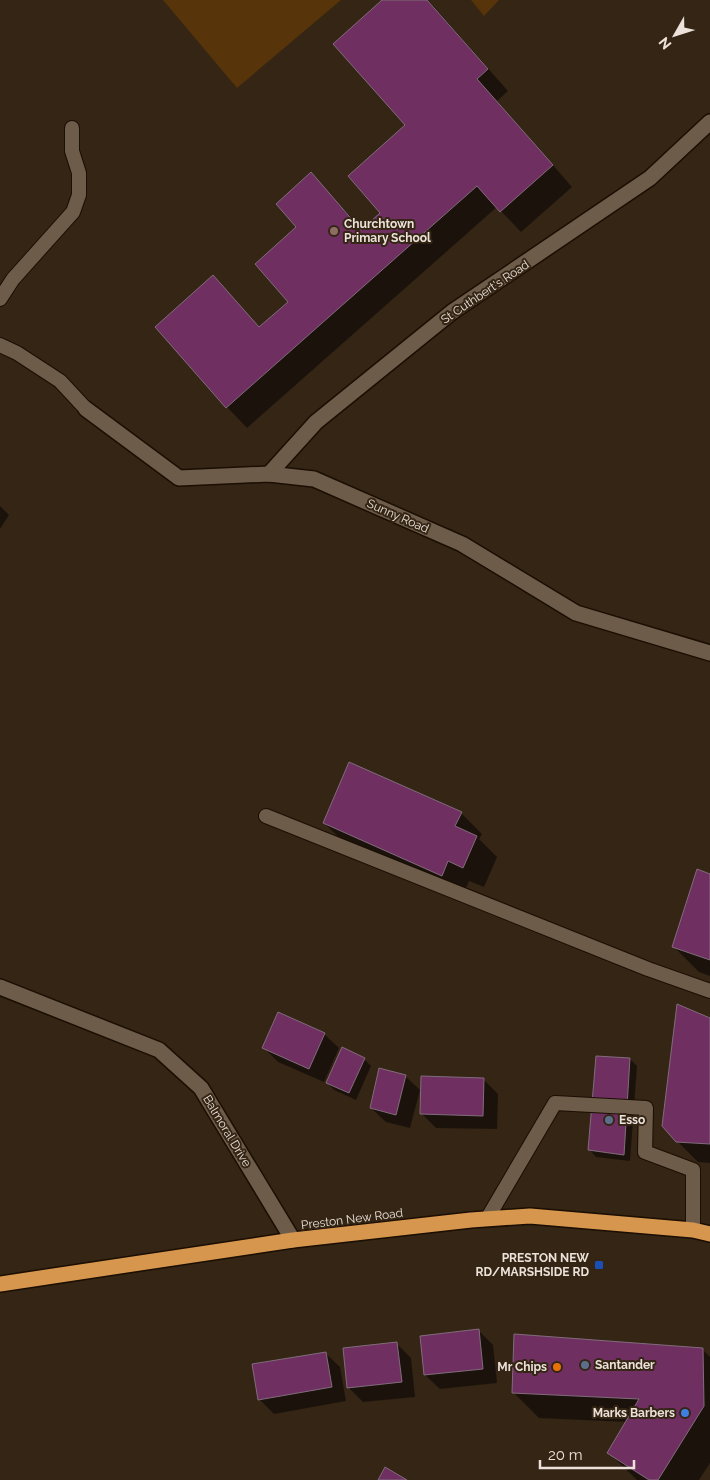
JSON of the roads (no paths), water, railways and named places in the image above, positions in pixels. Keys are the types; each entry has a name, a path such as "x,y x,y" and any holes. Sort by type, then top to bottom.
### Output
{"highway":[{"name":"Preston New Road","path":"0,1284 293,1240 487,1219 530,1216 693,1230 710,1234"}],"street":[{"name":"St Cuthbert's Road","path":"269,474 316,422 452,312 650,178 710,122"},
{"name":"Sunny Road","path":"86,410 179,478 269,474 314,479 462,544 576,613 710,652"},
{"name":"Balmoral Drive","path":"0,987 159,1050 201,1088 293,1240"}],"lane":[{"path":"0,299 13,279 73,212 79,195 79,173 72,151 72,128"},
{"path":"0,345 60,381 86,410"},
{"path":"266,816 648,969 710,991"},
{"path":"487,1219 555,1103 646,1108 645,1152 693,1170 693,1230"}],"place":[{"name":"Churchtown Primary School","path":"334,231"},
{"name":"Esso","path":"609,1120"},
{"name":"PRESTON NEW RD/MARSHSIDE RD","path":"599,1265"},
{"name":"Santander","path":"585,1365"},
{"name":"Mr Chips","path":"557,1367"},
{"name":"Marks Barbers","path":"685,1413"}]}
